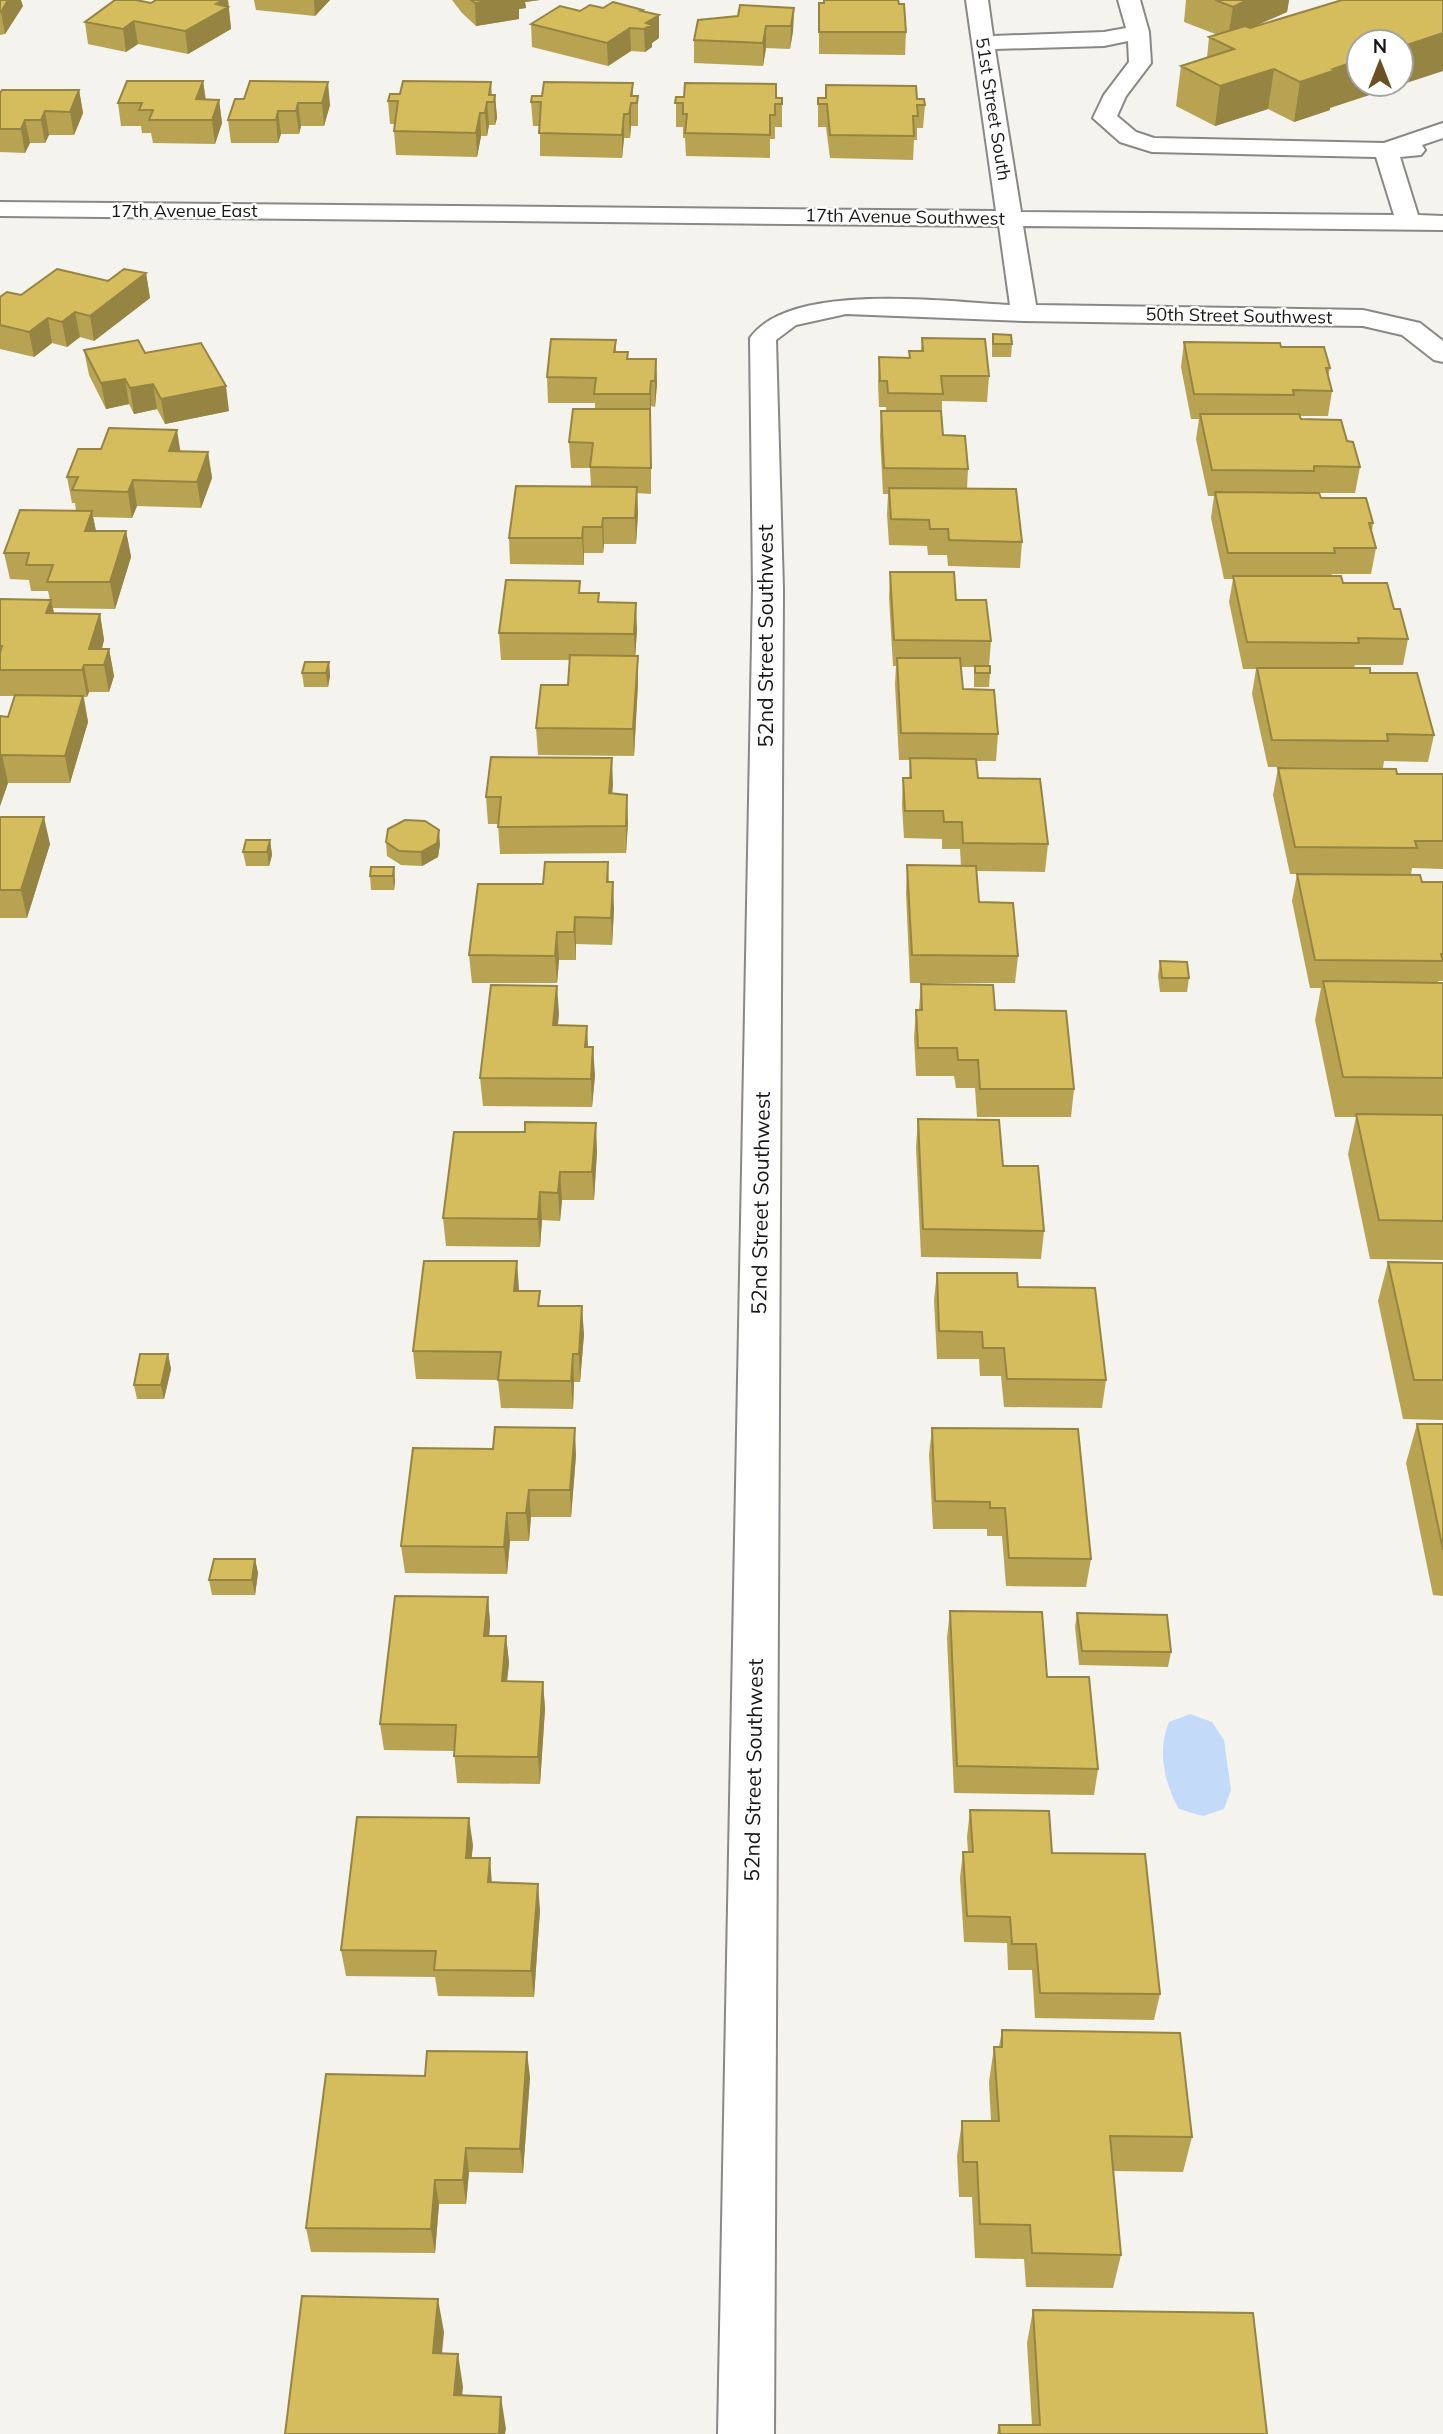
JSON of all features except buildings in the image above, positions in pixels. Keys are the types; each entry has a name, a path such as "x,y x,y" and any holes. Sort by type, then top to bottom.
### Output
{"street":[{"name":"51st Street South","path":"977,0 1010,218"},
{"path":"1129,0 1138,32 1140,63 1115,95 1105,118 1128,137 1152,145 1443,150"},
{"path":"983,43 1104,39 1138,32"},
{"path":"1386,150 1443,130"},
{"path":"1386,150 1408,222"},
{"name":"17th Avenue East","path":"0,209 368,212"},
{"name":"17th Avenue Southwest","path":"368,212 1443,223"},
{"path":"1010,218 1024,313"},
{"name":"52nd Street Southwest","path":"746,2434 768,589 763,338 787,319 846,306 1024,313"},
{"name":"50th Street Southwest","path":"1024,313 1363,318 1411,329 1443,355"}],"water":[{"path":"1190,1714 1212,1722 1224,1740 1231,1790 1224,1809 1203,1816 1179,1809 1169,1788 1164,1766 1163,1744 1169,1722"}]}
